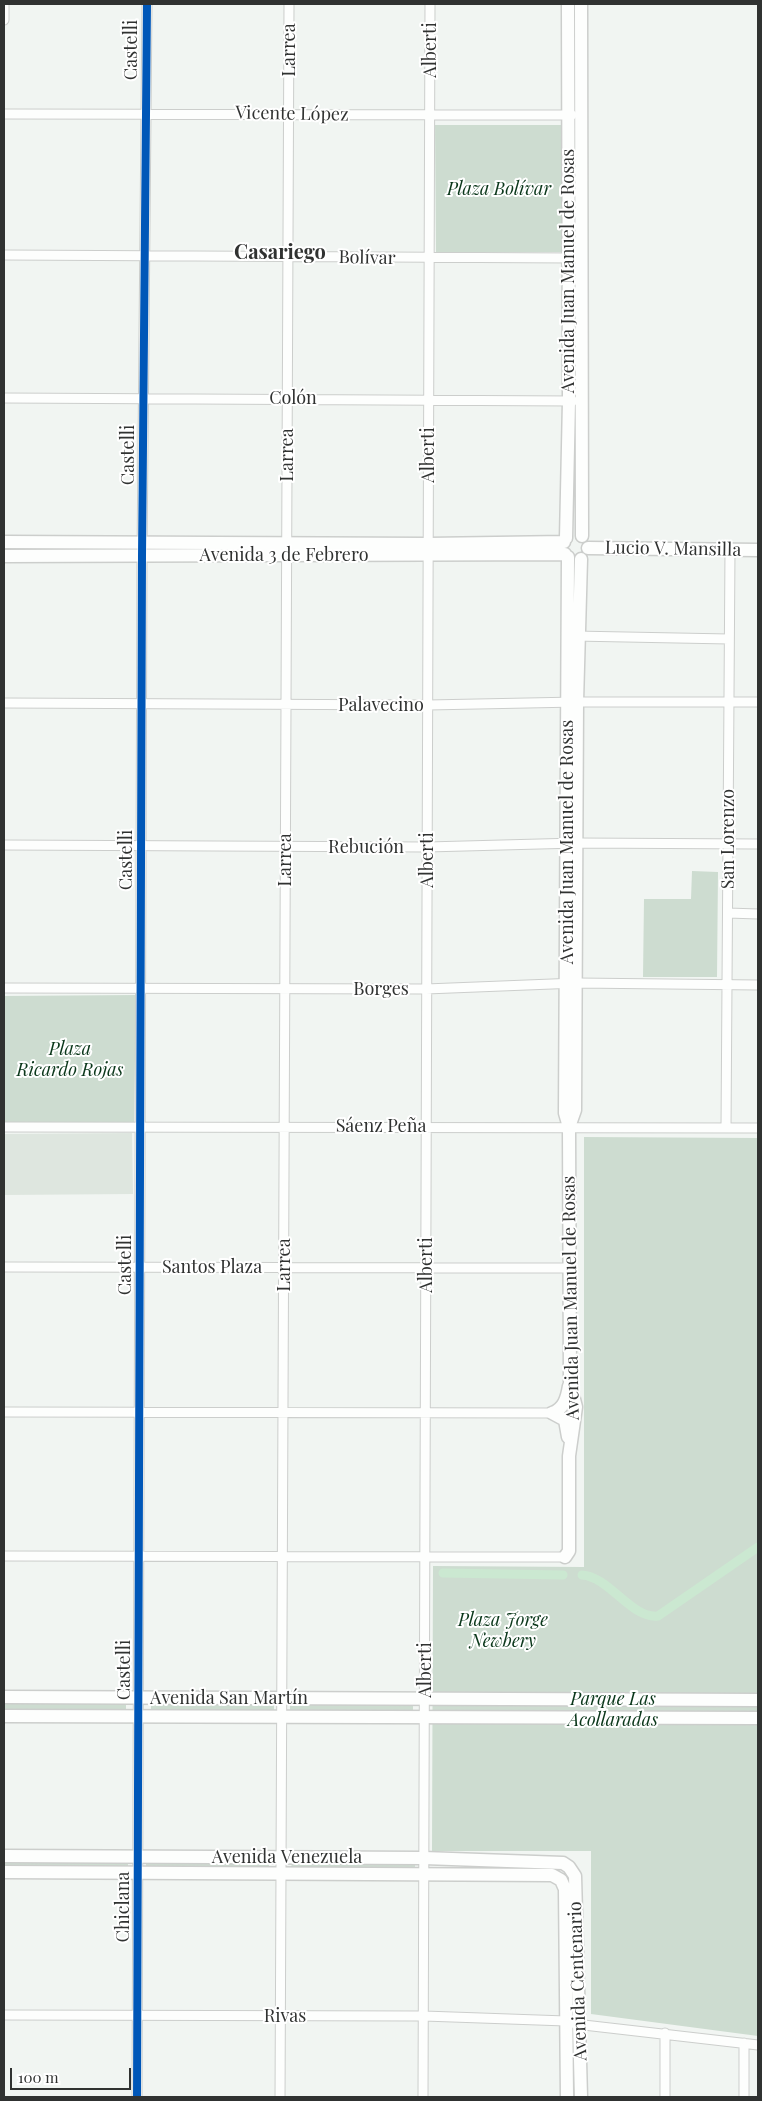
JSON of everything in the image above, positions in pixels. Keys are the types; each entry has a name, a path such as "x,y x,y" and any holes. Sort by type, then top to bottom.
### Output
{"street":[{"path":"4,4 4,20"},
{"name":"Castelli","path":"139,1716 142,549 147,4"},
{"name":"Larrea","path":"280,2097 289,4"},
{"name":"Alberti","path":"423,2097 430,4"},
{"name":"Avenida Juan Manuel de Rosas","path":"568,4 567,115 574,258 575,401 582,536"},
{"name":"Avenida Juan Manuel de Rosas","path":"574,258 580,115 581,4"},
{"name":"Vicente López","path":"4,114 580,115"},
{"name":"Bolívar","path":"4,255 429,259 574,258"},
{"name":"Colón","path":"4,398 575,401"},
{"name":"Avenida Juan Manuel de Rosas","path":"565,1558 569,1551 569,1456 576,1407 570,1384 569,1268 569,1127 575,1110 572,984 574,636 566,548 575,401"},
{"path":"566,548 574,534 582,536 587,542 585,553"},
{"name":"Avenida 3 de Febrero","path":"4,542 142,549 428,550 566,548"},
{"name":"Lucio V. Mansilla","path":"566,548 585,553 758,550"},
{"name":"Avenida 3 de Febrero","path":"4,556 142,549"},
{"name":"San Lorenzo","path":"726,1128 730,550"},
{"name":"Avenida Juan Manuel de Rosas","path":"574,636 585,553"},
{"path":"574,636 729,639"},
{"name":"Palavecino","path":"4,703 428,705 573,702 758,702"},
{"name":"Rebución","path":"4,845 427,847 572,844 758,844"},
{"path":"728,914 758,914"},
{"name":"Borges","path":"4,988 426,989 572,984 758,985"},
{"name":"Sáenz Peña","path":"4,1127 426,1126 758,1128"},
{"name":"Santos Plaza","path":"4,1267 569,1268"},
{"path":"4,1412 552,1413 556,1412 565,1401 570,1384"},
{"path":"552,1413 565,1420 569,1456"},
{"path":"4,1556 565,1558"},
{"name":"Avenida San Martín","path":"4,1698 758,1700"},
{"path":"730,1700 730,1718"},
{"name":"Avenida San Martín","path":"4,1716 758,1718"},
{"name":"Chiclana","path":"138,2097 139,1716"},
{"name":"Avenida Venezuela","path":"4,1856 424,1858 558,1862 570,1868"},
{"path":"561,1880 570,1868"},
{"name":"Avenida Centenario","path":"567,2097 572,2023 575,1876 570,1868"},
{"name":"Avenida Venezuela","path":"4,1872 424,1873 552,1875 561,1880"},
{"name":"Avenida Centenario","path":"561,1880 565,1889 572,2023 581,2097"},
{"name":"Rivas","path":"4,2015 424,2016 572,2023 758,2045"},
{"path":"665,2033 665,2097"},
{"path":"744,2043 744,2097"}],"shaded area":[{"path":"132,1133 133,1194 5,1195 4,1134"}],"green space":[{"name":"Plaza Bolívar","path":"435,125 563,125 563,252 436,252"},
{"path":"692,871 718,872 717,977 643,977 644,899 691,899"},
{"name":"Plaza Ricardo Rojas","path":"136,995 134,1123 5,1123 5,996"},
{"name":"Parque Las Acollaradas","path":"584,1137 758,1138 758,2036 591,2014 591,1851 432,1851 433,1566 584,1567"},
{"path":"126,1703 126,1711 4,1711 4,1704"},
{"path":"274,1703 274,1711 151,1711 151,1704"},
{"path":"290,1703 413,1703 413,1711 290,1711"},
{"path":"128,1860 128,1868 5,1868 5,1861"},
{"path":"146,1861 269,1861 269,1869 146,1869"},
{"path":"415,1861 415,1869 291,1869 292,1862"}],"waterway":[{"path":"582,1575 592,1577 602,1583 639,1611 648,1615 658,1616 758,1547"},
{"path":"443,1573 563,1575"}],"cycle path":[{"path":"137,2097 142,555 147,4"}],"district":[{"name":"Casariego","path":"280,253"}],"park label":[{"name":"Plaza Jorge Newbery","path":"503,1630"}]}
